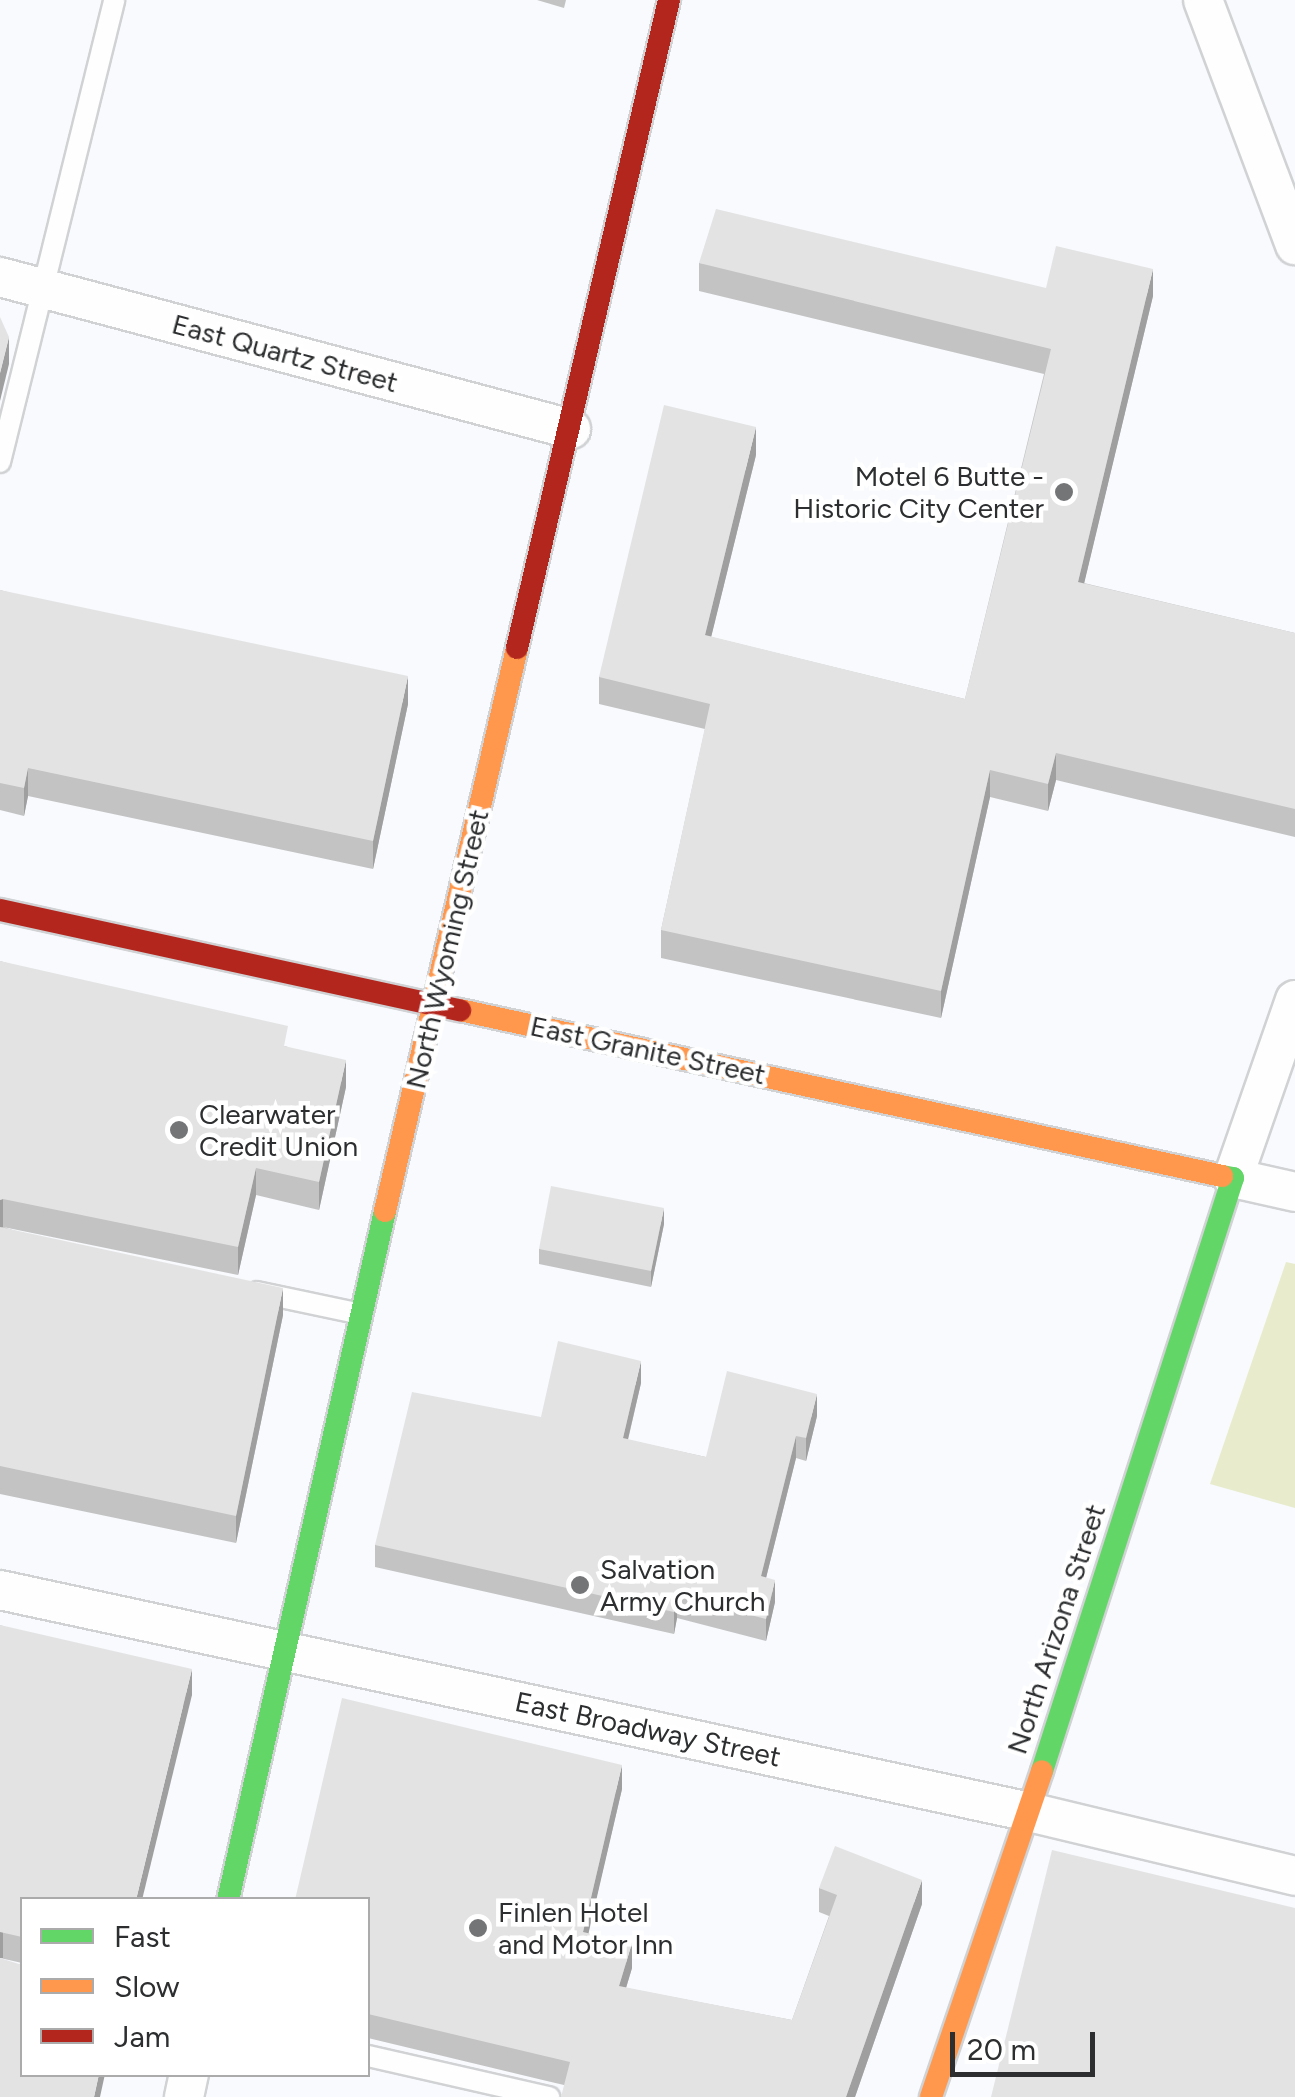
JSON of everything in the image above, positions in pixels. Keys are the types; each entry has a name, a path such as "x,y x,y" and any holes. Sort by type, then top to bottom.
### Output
{"street":[{"name":"North Wyoming Street","path":"229,1897 432,1003 571,429 669,0"},
{"path":"1203,0 1295,245"},
{"name":"East Quartz Street","path":"0,278 571,429"},
{"name":"East Granite Street","path":"0,910 1295,1192"},
{"path":"1233,1178 1295,1000"},
{"name":"North Arizona Street","path":"931,2097 1029,1812 1233,1178"},
{"name":"East Broadway Street","path":"0,1590 1029,1812 1295,1876"}],"lane":[{"path":"0,462 114,0"},
{"path":"229,1287 363,1314"},
{"path":"370,2056 549,2097"}],"green space":[{"path":"1286,1262 1295,1264 1295,1508 1210,1484"}],"building":[{"path":"716,209 1046,288 1056,246 1153,269 1078,582 1295,633 1295,809 1056,753 1048,784 990,770 941,991 661,930 710,704 599,677 664,405 756,427 705,635 965,699 1051,349 699,263"},
{"path":"0,317 9,337 0,373"},
{"path":"0,590 408,676 373,841 28,768 24,788 0,783"},
{"path":"0,961 288,1026 284,1046 346,1060 319,1182 256,1168 238,1247 0,1200"},
{"path":"551,1186 664,1208 651,1271 539,1249"},
{"path":"0,1227 283,1288 236,1516 0,1466"},
{"path":"558,1341 641,1361 623,1438 706,1457 727,1371 817,1394 806,1438 796,1436 761,1576 775,1580 766,1619 677,1596 674,1612 375,1545 412,1392 541,1417"},
{"path":"0,1625 192,1669 137,1897 20,1897 20,1937 0,1932"},
{"path":"342,1698 622,1765 583,1932 632,1943 619,1986 792,2020 837,1895 819,1888 835,1846 922,1880 846,2097 561,2097 570,2062 370,2014 370,1897 296,1897"},
{"path":"1052,1850 1295,1908 1295,2097 991,2097"},
{"path":"0,1958 20,1964 20,2077 98,2077 94,2097 0,2097"}],"traffic: fast":[{"path":"1042,1771 1233,1178 1222,1176"},
{"path":"229,1897 385,1211"}],"traffic: slow":[{"path":"385,1211 517,648"},
{"path":"460,1010 1222,1176"},
{"path":"931,2097 1042,1771"}],"traffic: jam":[{"path":"517,648 669,0"},
{"path":"0,910 460,1010"}],"place":[{"name":"Motel 6 Butte - Historic City Center","path":"1064,492"},
{"name":"Clearwater Credit Union","path":"179,1130"},
{"name":"Salvation Army Church","path":"580,1585"},
{"name":"Finlen Hotel and Motor Inn","path":"478,1928"}]}
